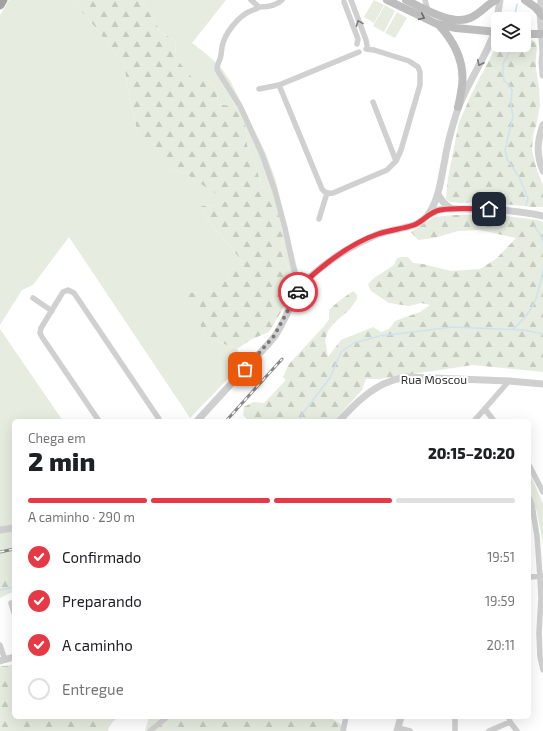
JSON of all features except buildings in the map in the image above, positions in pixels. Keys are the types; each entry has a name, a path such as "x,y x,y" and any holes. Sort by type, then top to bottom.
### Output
{"highway":[{"path":"0,5 3,0"}],"main road":[{"path":"387,0 437,24 456,28 491,32"},
{"path":"408,1 428,11 455,21 462,21 477,15 490,3 496,0"},
{"path":"525,0 535,7 541,14"},
{"path":"437,24 446,33 456,48 461,66 462,84 458,107"},
{"path":"531,34 542,34"}],"street":[{"path":"251,0 259,7"},
{"path":"282,0 278,3 259,7 246,13 237,21 228,32 223,43 221,58 217,64 217,68 234,94 262,154 275,191 299,290"},
{"path":"258,89 279,85 359,52 363,52 366,47 366,40 351,0"},
{"path":"425,0 428,11"},
{"path":"498,12 500,0"},
{"path":"540,0 543,75"},
{"path":"344,2 358,39 356,48 359,52"},
{"path":"279,85 324,192 333,193 387,170 396,161 401,150 420,85 420,72 418,67 409,61 366,47 365,43 362,41 358,42 357,44"},
{"path":"199,419 274,336 299,290 310,277 338,254 357,243 378,234 415,224 422,221 427,215 438,194 448,144 458,107 491,42"},
{"path":"373,102 396,161"},
{"path":"543,125 540,148 543,171"},
{"path":"319,219 327,193"},
{"path":"438,194 444,205 452,209"},
{"path":"427,215 438,210 452,209 504,210 543,216"},
{"path":"98,419 40,333 41,328 63,292 68,290 74,293 159,419"},
{"path":"33,298 52,311"},
{"name":"Rua Moscou","path":"341,419 359,400 381,385 392,380 407,377 543,384"},
{"path":"476,419 508,381"},
{"path":"485,409 492,419"},
{"path":"531,469 543,492"},
{"path":"531,502 542,576 539,633 540,657 543,670"},
{"path":"0,530 12,528"},
{"path":"531,577 542,576"},
{"path":"0,645 2,660 12,658"},
{"path":"150,731 165,719"},
{"path":"400,719 398,729 410,731"},
{"path":"455,719 455,731"},
{"path":"490,731 510,719 517,731"}],"green space":[{"path":"9,0 70,0 91,22 124,64 130,101 137,130 168,168 185,173 228,201 215,205 201,206 207,219 242,261 232,269 219,291 186,293 206,337 237,349 244,362 190,418 69,237 33,285 22,290 0,325 0,15"},
{"path":"70,0 141,0 161,32 176,41 175,57 193,79 209,80 217,91 218,104 237,107 245,123 247,145 254,159 261,185 274,197 283,232 282,255 295,282 281,312 269,332 252,339 237,349 206,337 185,293 219,291 232,269 242,261 207,219 201,206 215,205 227,201 185,173 168,168 152,154 137,130 130,101 124,64 91,22"},
{"path":"141,0 226,0 192,43 220,66 231,82 266,154 275,178 298,271 295,282 282,255 283,232 274,197 261,185 254,159 247,145 245,122 237,107 218,104 217,91 209,80 193,80 175,57 176,41 161,32"},
{"path":"374,0 384,5 374,23 364,17"},
{"path":"385,5 395,11 384,32 373,26"},
{"path":"397,12 407,18 395,38 385,33"},
{"path":"531,40 536,43 536,69 540,105 533,136 532,150 537,170 543,185 543,207 485,202 460,203 450,202 446,199 448,178 459,122 493,52 531,52"},
{"path":"491,214 538,220 543,222 543,372 473,365 379,379 366,379 362,390 336,419 247,419 243,415 244,407 253,402 264,403 286,380 283,377 289,364 325,325 329,319 329,310 353,291 357,295 357,299 350,309 334,323 328,331 325,340 328,357 341,340 373,327 381,332 389,329 395,321 420,312 430,305 421,303 409,306 389,303 371,291 368,284 374,278 394,265 397,258 408,257 413,263 451,271 480,269 496,259 516,238 480,230 458,231 434,238 418,240 411,232 434,217"},
{"path":"0,329 62,419 12,419 12,525 0,527"},
{"path":"531,476 543,504 543,543 537,512 531,494"},
{"path":"12,531 12,577 0,581 0,533"},
{"path":"12,577 12,593 0,598 0,581"},
{"path":"12,664 12,719 116,719 108,731 0,731 0,666"},
{"path":"148,719 332,719 344,726 347,731 145,731"}],"waterway":[{"path":"515,12 517,4"},
{"path":"509,52 503,64 503,72 504,81 512,90 511,106 513,116 505,150 507,159 519,177 528,198 526,205"},
{"path":"534,226 540,234 543,242"},
{"path":"513,329 524,318 536,300 543,270"},
{"path":"300,419 330,378 341,352 354,343 380,336 453,327 524,330 543,334"},
{"path":"0,590 12,587"}],"railway":[{"path":"228,419 282,359"},
{"path":"0,552 12,549"}],"way so far":[{"path":"245,369 274,336 298,292"}],"route":[{"path":"298,292 310,277 338,254 368,238 415,224 422,221 427,215 438,210 489,209"}]}
